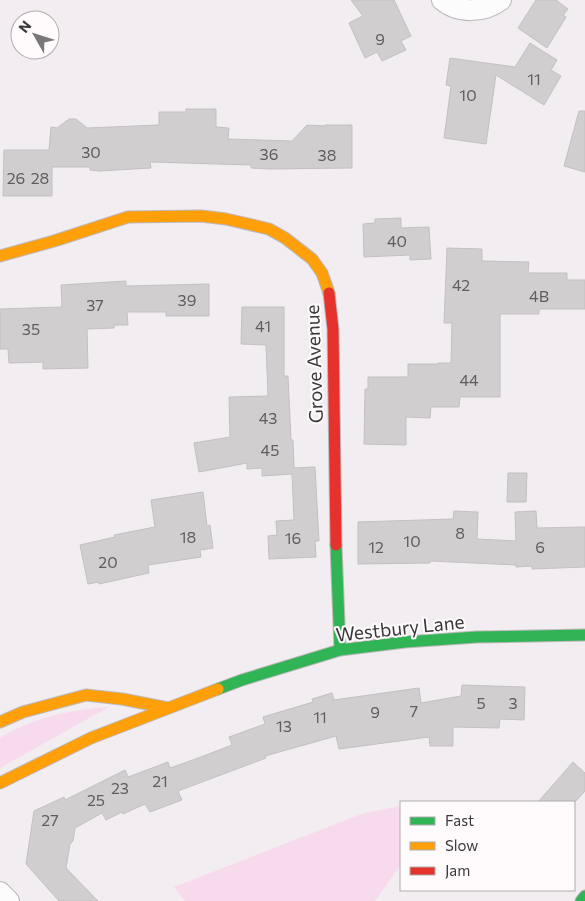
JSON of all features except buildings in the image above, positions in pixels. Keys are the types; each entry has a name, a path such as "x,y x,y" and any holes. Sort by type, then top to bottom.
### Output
{"street":[{"path":"442,0 446,4 462,10 479,10 495,5 501,0"},
{"name":"Grove Avenue","path":"0,256 128,217 201,216 226,219 268,230 285,238 312,259 322,273 329,289 333,329 336,547 340,650"},
{"name":"Westbury Lane","path":"0,783 91,738 242,680 340,650 405,642 476,637 585,635"},
{"path":"0,722 23,712 86,695 122,699 168,708"},
{"path":"0,892 9,901"},
{"path":"580,901 585,896"}],"shaded area":[{"path":"109,707 0,768 0,738 12,731 39,720 67,712"},
{"path":"400,806 400,866 375,901 185,901 174,887 364,813"}],"traffic: fast":[{"path":"336,545 340,650"},
{"path":"218,689 340,650 405,642 477,637 585,635"},
{"path":"581,901 585,896"}],"traffic: slow":[{"path":"0,256 128,217 201,216 226,219 269,229 285,238 312,259 322,273 329,293"},
{"path":"0,783 91,738 218,689"},
{"path":"0,722 23,712 86,695 122,699 168,708"}],"traffic: jam":[{"path":"329,293 333,329 336,545"}]}
